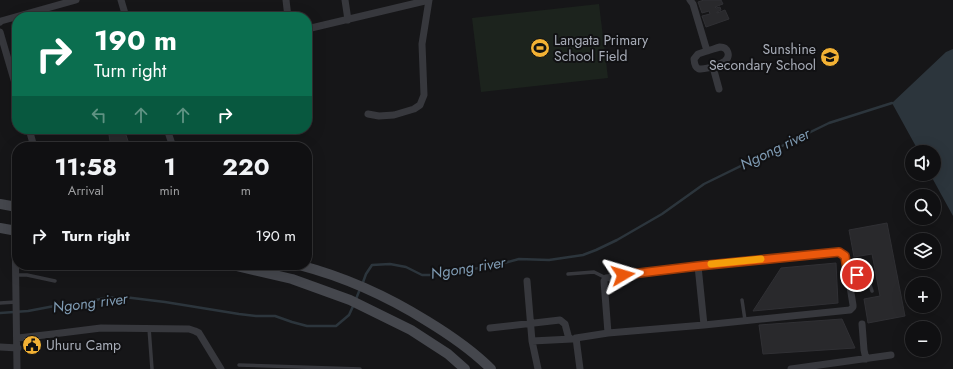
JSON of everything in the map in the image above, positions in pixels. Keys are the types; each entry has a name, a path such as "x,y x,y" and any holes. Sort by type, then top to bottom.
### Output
{"main road":[{"path":"0,204 12,206"},
{"path":"0,228 12,230"},
{"path":"312,269 357,284 411,311 468,348 491,369"},
{"path":"253,270 292,279 361,305 411,330 448,354 465,369"}],"street":[{"path":"33,12 76,0"},
{"path":"121,0 125,12"},
{"path":"286,0 287,12"},
{"path":"344,0 348,20"},
{"path":"312,27 348,20 429,0 422,44 424,95 420,106 414,110 394,115 379,116 368,114"},
{"path":"690,0 693,4 707,50"},
{"path":"0,22 12,18"},
{"path":"0,32 12,72"},
{"path":"720,47 724,48 728,53 727,58 725,61 701,70 695,65 694,59 698,54 707,50 720,47"},
{"path":"712,67 720,89"},
{"path":"532,341 850,310 853,305 845,256 839,252 698,266 606,278 604,280 608,333"},
{"path":"698,266 704,325"},
{"path":"16,270 18,338 17,369"},
{"path":"527,281 532,341 538,369"},
{"path":"490,328 560,320 565,324 573,338 580,369"},
{"path":"862,324 866,359"},
{"path":"18,338 101,328 189,329 195,330 199,333 221,369"},
{"path":"0,347 18,348"},
{"path":"792,369 891,355"}],"lane":[{"path":"864,264 872,291"},
{"path":"568,274 594,272 606,278"},
{"path":"848,276 866,273"},
{"path":"16,275 26,275 55,281"},
{"path":"742,300 745,320"},
{"path":"0,303 16,302"},
{"path":"149,328 152,369"},
{"path":"239,365 360,369"}],"shaded area":[{"name":"Langata Primary School Field","path":"599,4 608,78 481,92 472,18"},
{"path":"953,49 953,216 941,194 941,189 938,189 934,181 941,181 941,145 915,145 892,103 946,52"}],"building":[{"path":"704,0 721,0 723,4 715,7 720,7 721,10 717,13 725,10 729,19 706,27 702,16 710,14 709,11 702,13 698,2"},
{"path":"109,134 126,134 128,142 110,142"},
{"path":"887,223 905,316 868,323 864,299 880,296 872,254 854,257 849,230"},
{"path":"836,263 838,303 753,311 781,268"},
{"path":"842,319 855,348 763,354 759,325"}],"waterway":[{"name":"Ngong river","path":"362,285 366,274 372,265 390,264 406,267 422,275 439,275 454,274 519,259 549,260 583,255 617,240 662,214 704,184 829,123 892,103"},
{"name":"Ngong river","path":"356,299 360,289"},
{"name":"Ngong river","path":"0,313 28,311 65,304 83,303 105,298 124,297 239,314 275,316 307,326 336,326 349,315 354,304"}],"slow traffic":[{"path":"711,264 761,259"}],"place":[{"name":"Langata Primary School Field","path":"540,48"},
{"name":"Sunshine Secondary School","path":"830,57"},
{"name":"Uhuru Camp","path":"32,345"}],"route":[{"path":"623,275 839,252 845,256 848,276 857,275"}]}
